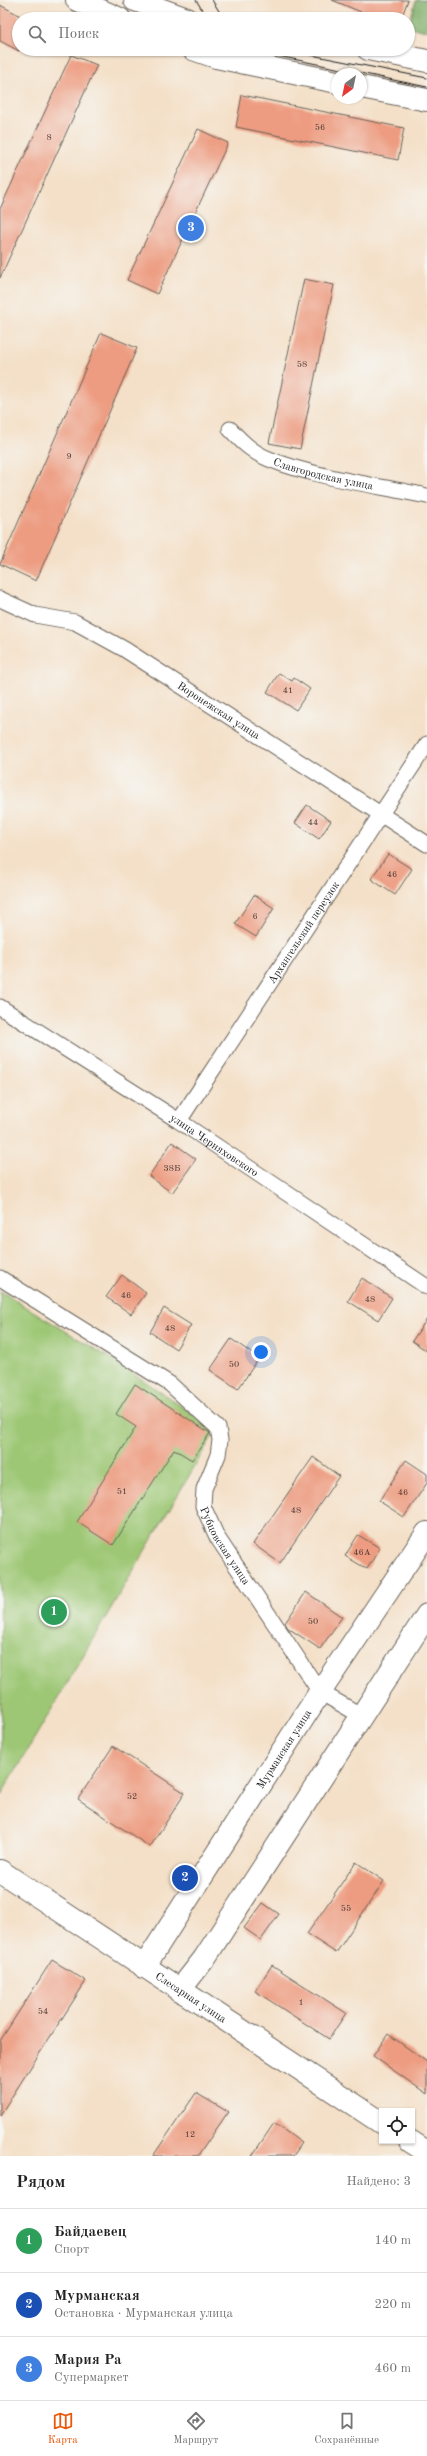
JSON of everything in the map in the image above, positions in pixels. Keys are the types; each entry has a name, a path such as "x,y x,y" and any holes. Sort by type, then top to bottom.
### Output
{"main road":[{"path":"77,0 104,12"},
{"path":"135,0 168,12"},
{"path":"213,56 331,81"},
{"path":"402,56 427,61"},
{"path":"367,88 427,100"},
{"name":"Мурманская улица","path":"144,1967 320,1692 427,1533"},
{"path":"179,1991 204,1959 427,1615"},
{"name":"Слесарная улица","path":"0,1871 179,1991 379,2121"},
{"path":"415,2144 427,2152"}],"street":[{"name":"Славгородская улица","path":"230,429 246,445 268,458 310,471 427,496"},
{"name":"Воронежская улица","path":"0,599 35,615 75,622 124,649 427,844"},
{"name":"Архангельский переулок","path":"179,1121 427,744"},
{"name":"улица Черняховского","path":"0,1007 179,1121 427,1287"},
{"name":"Рубцовская улица","path":"0,1278 170,1384 218,1428 220,1440 218,1455 204,1489 202,1506 217,1537 254,1595 320,1692 362,1716"}],"green space":[{"path":"416,0 427,0 427,31 415,28 415,12 412,12"},
{"path":"0,1291 118,1363 216,1430 1,1795"}],"building":[{"path":"332,0 408,0 404,12 361,12"},
{"path":"0,5 13,12 12,12 12,47 0,41"},
{"path":"71,56 97,65 0,278 0,209"},
{"path":"242,95 404,128 398,160 236,127"},
{"path":"198,129 228,143 157,294 127,280"},
{"path":"304,279 334,285 300,449 269,443"},
{"path":"101,333 137,348 36,581 0,564"},
{"path":"279,673 292,681 294,678 310,689 296,710 267,692"},
{"path":"307,805 331,821 319,839 295,823"},
{"path":"388,854 412,869 395,895 371,879"},
{"path":"254,895 274,908 256,937 235,924"},
{"path":"172,1142 196,1159 172,1193 149,1176"},
{"path":"122,1275 146,1293 131,1314 106,1297"},
{"path":"362,1278 392,1298 378,1320 348,1301"},
{"path":"164,1308 191,1325 176,1349 150,1332"},
{"path":"427,1319 427,1351 412,1341"},
{"path":"231,1339 259,1358 238,1389 210,1370"},
{"path":"135,1384 210,1433 192,1460 174,1449 113,1545 77,1522 136,1427 116,1414"},
{"path":"313,1457 339,1476 280,1563 253,1544"},
{"path":"406,1460 427,1474 427,1483 404,1517 379,1501"},
{"path":"358,1535 380,1548 367,1569 345,1556"},
{"path":"306,1592 342,1617 320,1649 288,1628 285,1623"},
{"path":"113,1746 185,1793 150,1847 78,1799"},
{"path":"356,1862 384,1881 336,1953 307,1934"},
{"path":"263,1903 279,1914 261,1940 244,1928"},
{"path":"52,1960 86,1981 0,2115 0,2041"},
{"path":"272,1965 346,2013 329,2039 255,1991"},
{"path":"388,2034 427,2062 427,2094 373,2056"},
{"path":"196,2093 228,2112 198,2156 153,2156"},
{"path":"274,2123 302,2143 293,2156 252,2156"}],"tram line":[{"path":"196,0 204,12"},
{"path":"212,0 220,12"},
{"path":"279,56 427,87"},
{"path":"316,56 427,78"}],"place":[{"name":"Мария Ра","path":"191,228"},
{"name":"Байдаевец","path":"54,1612"},
{"name":"Мурманская","path":"185,1878"}]}
